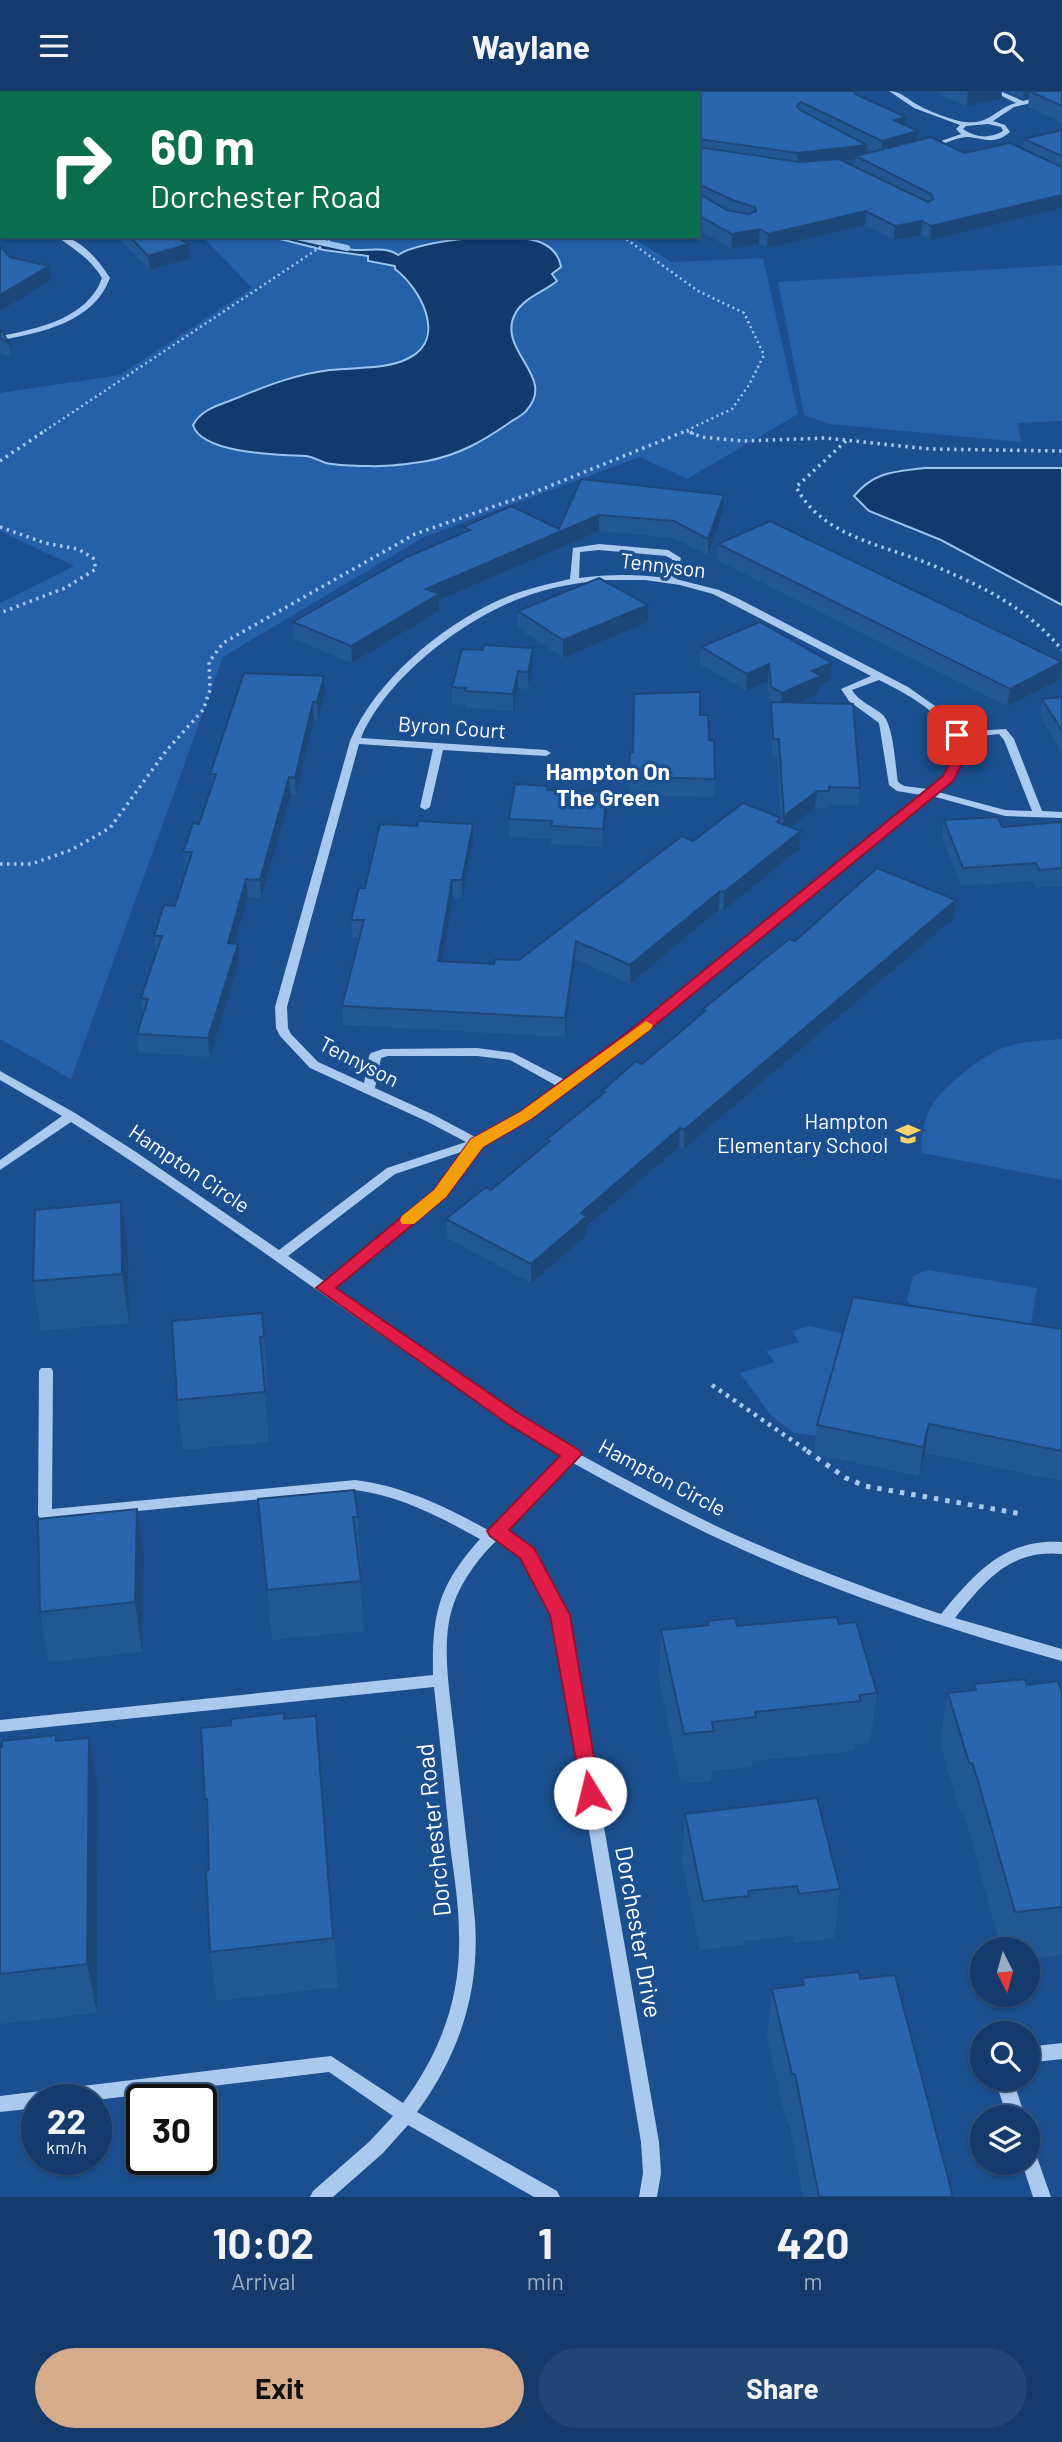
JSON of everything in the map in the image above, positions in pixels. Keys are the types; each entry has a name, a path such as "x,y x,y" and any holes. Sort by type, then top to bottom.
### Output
{"street":[{"path":"892,91 916,107 964,124 988,122 1021,103 1062,94"},
{"path":"995,91 1021,103"},
{"path":"964,124 959,129 966,135 994,141 1004,135 1006,129 988,122"},
{"path":"918,150 966,135"},
{"path":"0,338 31,332 65,320 86,307 103,288 106,278 94,259 63,238"},
{"path":"574,581 576,550 599,547 668,553 677,558 671,582"},
{"name":"Tennyson","path":"477,1143 314,1065 286,1036 281,1020 281,1007 355,741 374,702 403,672 455,628 524,592 574,581 625,578 671,582 727,597 925,701 947,720 957,735"},
{"path":"879,677 846,689 848,695 881,717 893,783 901,789 931,793 1005,813 1062,815"},
{"path":"279,1256 391,1171 477,1143 526,1115 633,1035 931,793 955,769 960,746 957,735 1002,731 1009,739 1038,814"},
{"name":"Byron Court","path":"355,741 546,753"},
{"path":"425,807 439,746"},
{"path":"369,1090 375,1056 387,1052 477,1052 513,1057 566,1086"},
{"name":"Hampton Circle","path":"0,1075 71,1116 279,1256 514,1420 637,1491 746,1544 815,1573 945,1620 1062,1655"},
{"path":"0,1166 71,1116"},
{"path":"324,1288 440,1193 477,1143"},
{"name":"Dorchester Road","path":"319,2197 379,2148 425,2090 446,2050 460,2008 468,1945 441,1680 440,1637 444,1610 465,1567 573,1454"},
{"name":"Dorchester Drive","path":"494,1534 527,1553 560,1615 650,2142 652,2173 648,2197"},
{"path":"0,1726 441,1680"},
{"path":"1040,2054 1062,2051"},
{"path":"0,2104 331,2064 407,2115 551,2197"},
{"path":"1034,2175 1041,2197"}],"lane":[{"path":"46,1371 45,1515 355,1485 375,1486 398,1493 494,1534"},
{"path":"945,1620 976,1582 993,1568 1032,1548 1062,1548"}],"path":[{"path":"0,461 334,238"},
{"path":"0,864 31,864 71,850 110,828 137,795 155,765 203,711 210,690 209,662 223,643 415,534 498,507 686,431 732,409 749,385 764,355 751,323 744,313 698,291 625,238"},
{"path":"686,431 701,437 743,441 825,438 930,449 1062,451"},
{"path":"846,441 838,453 802,477 796,487 803,502 824,522 841,532 962,578 994,594 1052,633 1062,650"},
{"path":"0,527 45,543 78,549 93,558 96,569 65,588 0,613"},
{"path":"712,1385 855,1482 1022,1514"}],"shaded area":[{"path":"204,238 632,238 672,262 763,258 798,414 687,479 640,457 424,537 223,657 71,1079 0,1039 0,603 74,566 0,531 0,393 120,375 252,288"},
{"path":"276,238 292,238 355,250 383,250 398,255 426,245 480,238 530,239 549,247 557,255 561,267 552,274 557,281 528,299 519,308 511,327 513,340 532,375 535,387 534,399 526,411 470,447 427,461 391,466 337,465 306,456 243,451 211,442 199,435 193,425 201,415 218,405 271,384 306,374 400,362 421,349 427,338 426,313 421,300 395,266 368,261 368,256 324,250"},
{"path":"1062,265 1062,421 1018,423 1021,442 829,424 804,415 778,282"},
{"path":"925,468 1062,468 1062,605 941,540 869,511 854,496 878,477"},
{"path":"1062,1039 1062,1180 922,1153 922,1137 929,1111 959,1076 1005,1047"},
{"path":"927,1270 1037,1288 1031,1324 1001,1337 930,1326 907,1300 913,1276"},
{"path":"810,1326 844,1334 816,1436 794,1433 772,1417 740,1373 775,1362 766,1351 799,1342 792,1331"}],"building":[{"path":"700,91 854,91 855,94 906,117 894,120 918,131 882,141 801,102 797,106 800,110 867,145 798,153 700,139"},
{"path":"1029,91 1062,91 1062,106"},
{"path":"1062,130 1062,156 1024,139"},
{"path":"931,137 964,153 1010,143 1062,167 1062,195 931,226 922,221 895,226 866,211 768,234 760,229 732,234 700,216 700,194 727,210 749,214 756,211 755,207 700,185 700,147 799,162 839,159 928,202 933,199 931,194 856,156"},
{"path":"131,238 178,238 189,244 148,256"},
{"path":"0,246 10,257 49,266 0,295"},
{"path":"0,328 9,343 0,338"},
{"path":"581,479 724,495 708,539 674,521 599,515 426,589 439,594 351,646 293,622 407,557 470,530 463,527 511,506 559,529"},
{"path":"770,521 1062,662 1010,689 718,544"},
{"path":"599,578 648,605 563,640 518,611"},
{"path":"760,622 832,663 812,671 821,676 782,693 771,687 769,664 747,674 701,647"},
{"path":"484,645 533,648 528,672 518,671 513,694 465,691 466,688 452,687 462,649 483,650"},
{"path":"244,673 324,676 317,702 313,702 295,778 289,777 260,880 246,879 228,943 238,944 208,1038 137,1034 148,999 141,998 162,936 154,936 164,905 175,906 192,852 183,852 193,823 199,824 216,774 210,774"},
{"path":"700,692 700,715 708,715 709,740 714,741 715,779 629,777 630,752 633,752 634,694"},
{"path":"1062,697 1062,731 1042,699"},
{"path":"771,702 853,704 860,788 829,787 829,791 817,791 784,816 779,739 773,739"},
{"path":"515,784 548,786 547,790 607,792 603,829 551,826 552,821 509,819"},
{"path":"743,803 781,818 777,822 801,831 724,892 720,891 630,965 576,941 565,1018 342,1006 364,920 351,920 359,888 365,888 380,824 417,826 418,821 473,824 462,880 452,880 438,961 494,964 495,959 519,960 682,836 693,841"},
{"path":"998,817 1002,827 1062,822 1062,868 1039,870 1036,863 963,868 944,820"},
{"path":"877,868 956,900 684,1130 680,1128 581,1213 587,1216 531,1264 446,1219 486,1187 491,1190 550,1141 547,1139 605,1092 602,1091 636,1061 642,1064 705,1011 702,1010 789,939 795,941"},
{"path":"121,1202 122,1274 33,1281 35,1210"},
{"path":"853,1297 1062,1329 1062,1451 929,1424 923,1447 817,1425"},
{"path":"262,1313 264,1336 260,1337 265,1392 177,1400 172,1321"},
{"path":"354,1490 358,1517 353,1517 361,1581 267,1590 258,1499"},
{"path":"137,1509 135,1602 40,1612 38,1519"},
{"path":"837,1617 839,1624 856,1622 877,1693 859,1695 861,1701 755,1712 756,1717 712,1722 714,1731 684,1734 661,1630 709,1625 708,1621 735,1618 737,1626"},
{"path":"1025,1679 1027,1685 1058,1681 1062,1693 1062,1907 1015,1912 978,1781 972,1763 969,1763 948,1693 976,1690 974,1684"},
{"path":"284,1713 284,1719 316,1716 333,1938 210,1952 206,1871 209,1870 207,1799 201,1728 231,1725 231,1719"},
{"path":"56,1735 56,1741 89,1738 87,1964 0,1974 0,1747 2,1741"},
{"path":"817,1798 840,1889 799,1894 797,1886 748,1891 749,1896 703,1901 685,1814"},
{"path":"859,1972 860,1979 895,1975 953,2197 819,2197 795,2074 792,2074 772,1989 804,1985 802,1978"}],"waterway":[{"path":"301,238 347,248"}],"slow traffic":[{"path":"408,1220 440,1193 477,1143 526,1115 646,1025"}],"place":[{"name":"Hampton Elementary School","path":"908,1134"}],"district":[{"name":"Hampton On The Green","path":"608,785"}],"route":[{"path":"590,1793 560,1615 527,1553 497,1531 573,1454 514,1420 324,1288 440,1193 477,1143 526,1115 633,1035 948,778 955,769 958,758 960,746 957,735"}]}
